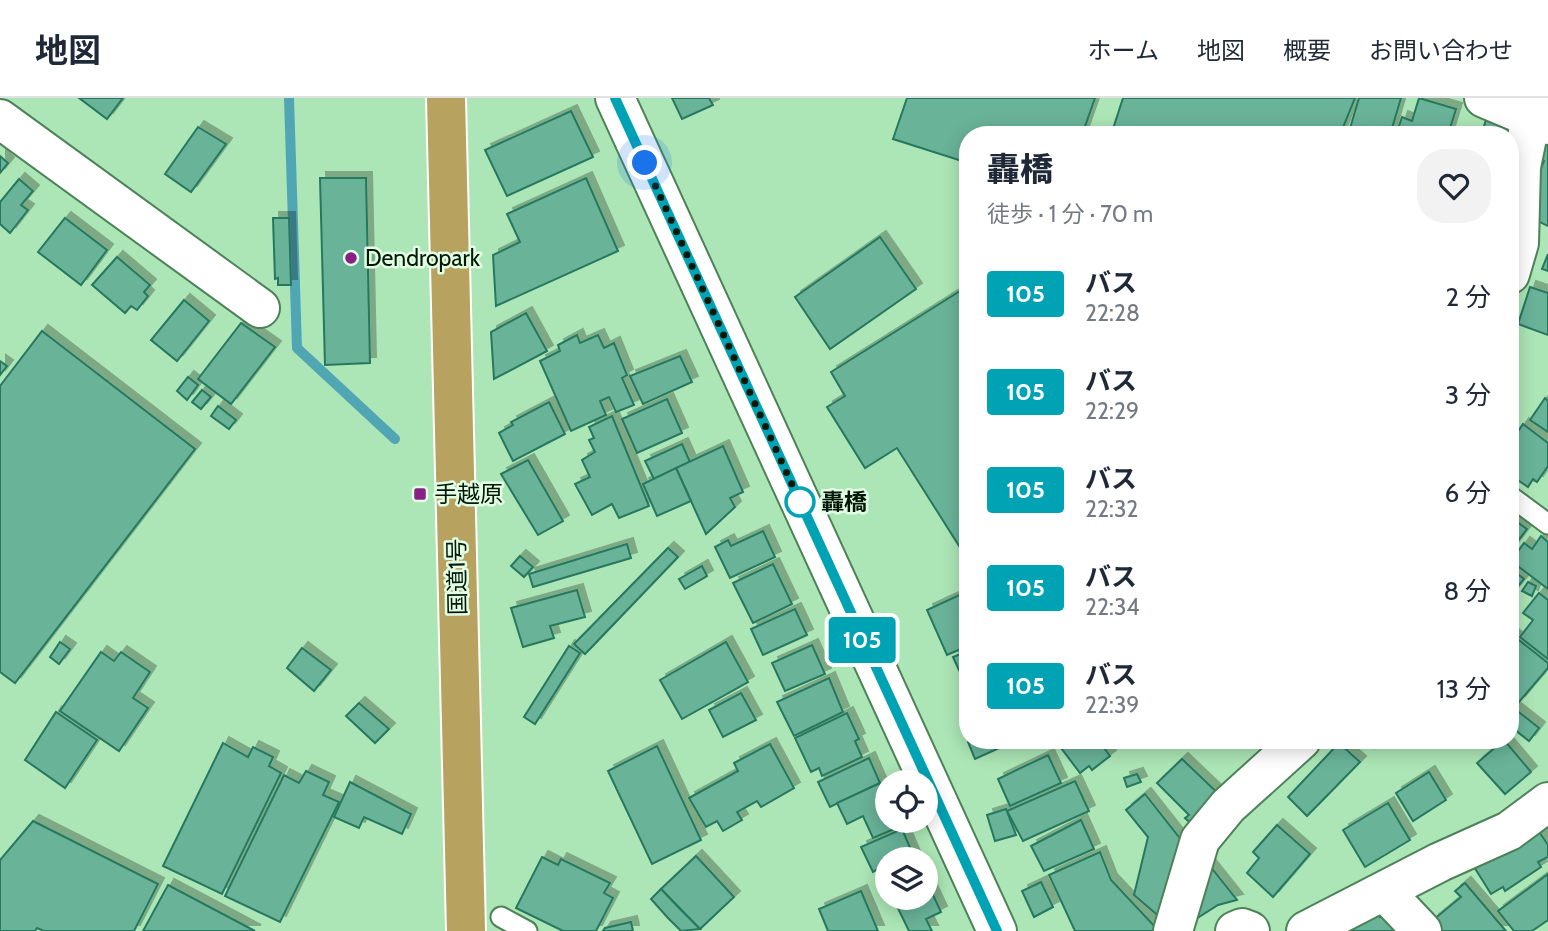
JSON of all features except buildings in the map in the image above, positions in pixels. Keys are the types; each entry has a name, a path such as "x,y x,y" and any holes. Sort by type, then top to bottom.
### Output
{"highway":[{"name":"国道1号","path":"446,98 466,885 484,924"}],"street":[{"path":"615,98 993,930"},
{"path":"1483,98 1538,114 1521,167 1519,246"},
{"path":"0,119 260,308"},
{"path":"1173,931 1200,841 1228,806 1291,749"},
{"path":"1306,931 1440,862 1508,831 1548,802"},
{"path":"449,931 466,885"},
{"path":"1385,892 1422,931"},
{"path":"1235,931 1242,928 1250,931"}],"lane":[{"path":"1519,503 1548,524"},
{"path":"484,924 527,931"}],"waterway":[{"path":"289,98 297,348 395,439"}],"bus line":[{"name":"105","path":"615,98 900,726 997,931"}],"place":[{"name":"Dendropark","path":"351,258"},
{"name":"手越原","path":"420,494"},
{"name":"轟橋","path":"800,502"}],"route":[{"path":"645,163 800,502"}]}
